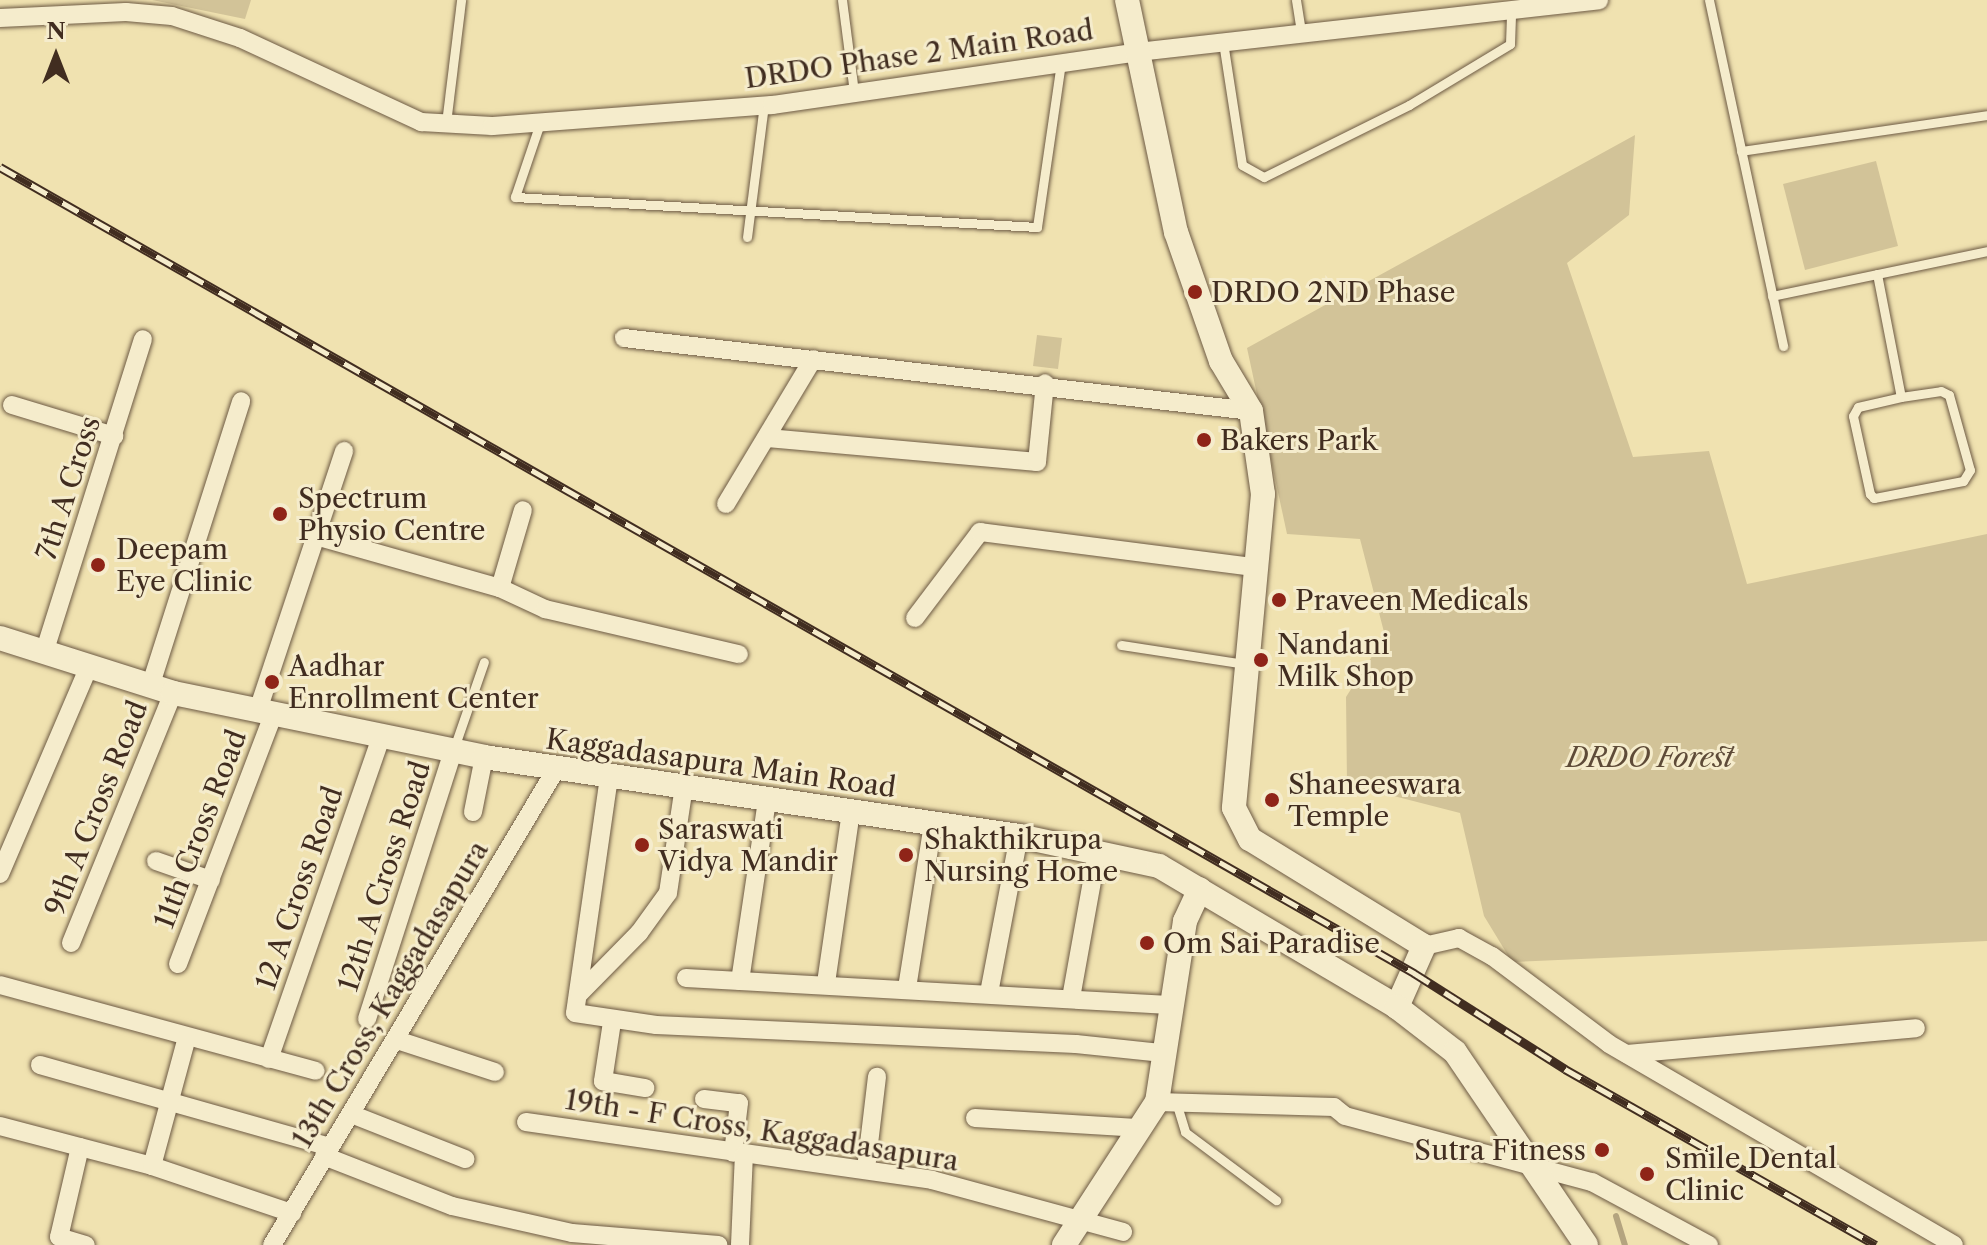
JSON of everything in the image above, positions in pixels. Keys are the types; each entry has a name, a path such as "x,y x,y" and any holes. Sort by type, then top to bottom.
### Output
{"main road":[{"path":"1127,0 1176,232 1221,361 1251,411 1263,494 1234,808 1250,839 1424,946 1397,1007"},
{"name":"Kaggadasapura Main Road","path":"1,641 162,690 555,771 684,786 1019,836 1159,866 1397,1007 1455,1052 1531,1164"},
{"path":"1064,1245 1137,1128 1166,1101 1161,1053 1185,921 1200,889"},
{"path":"1531,1164 1586,1245"}],"street":[{"name":"DRDO Phase 2 Main Road","path":"0,18 126,12 172,16 261,49 421,122 540,123 764,105 1138,52 1599,0"},
{"path":"624,338 1045,383 1251,411"},
{"name":"7th A Cross","path":"44,653 143,339"},
{"path":"726,504 813,359"},
{"path":"768,438 1037,462 1045,383"},
{"name":"9th A Cross Road","path":"71,943 162,690 241,401"},
{"path":"12,405 114,436"},
{"name":"11th Cross Road","path":"178,964 211,880 266,712 316,536 344,451"},
{"path":"500,588 523,510"},
{"path":"915,618 980,532 1255,567"},
{"path":"316,536 500,588 545,609 739,654"},
{"path":"0,874 88,669"},
{"name":"12 A Cross Road","path":"269,1059 382,735"},
{"name":"12th A Cross Road","path":"367,1019 453,751"},
{"path":"473,812 484,757"},
{"name":"13th Cross, Kaggadasapura","path":"272,1245 555,771"},
{"path":"609,777 575,1013 612,1022 1076,1044 1161,1053"},
{"path":"579,994 639,933 668,893 684,786"},
{"path":"740,981 767,800"},
{"path":"826,983 851,812"},
{"path":"907,988 933,823"},
{"path":"989,993 1019,836"},
{"path":"1071,998 1097,853"},
{"path":"156,861 211,880"},
{"path":"1424,946 1459,938 1481,950 1627,1054 1954,1245"},
{"path":"686,978 826,983 1169,1005"},
{"path":"0,985 316,1071"},
{"path":"612,1022 603,1081 645,1088"},
{"path":"1627,1054 1916,1028"},
{"path":"152,1166 187,1037"},
{"path":"397,1040 495,1072"},
{"path":"40,1065 327,1152 452,1206 571,1239 719,1245"},
{"path":"866,1169 877,1077"},
{"path":"704,1099 739,1103 740,1245"},
{"path":"1166,1101 1334,1107 1345,1116 1592,1182 1709,1245"},
{"path":"351,1114 465,1159"},
{"path":"975,1118 1137,1128"},
{"name":"19th - F Cross, Kaggadasapura","path":"526,1122 739,1154 866,1169 1083,1218 1123,1232"},
{"path":"0,1126 152,1166 292,1213"},
{"path":"80,1147 59,1237 86,1245"}],"lane":[{"path":"446,123 461,0"},
{"path":"842,0 854,93"},
{"path":"1296,0 1301,33"},
{"path":"1709,0 1783,346"},
{"path":"1223,42 1242,165 1264,177 1409,105 1510,44 1511,10"},
{"path":"540,123 515,197 1037,227 1061,63"},
{"path":"747,237 764,105"},
{"path":"1741,151 1987,115"},
{"path":"1772,296 1987,251"},
{"path":"1877,274 1901,397"},
{"path":"1949,395 1970,470 1963,481 1874,498 1870,494 1853,416 1858,407 1901,397 1949,395"},
{"path":"1121,645 1245,664"},
{"path":"453,751 484,662"},
{"path":"1166,1101 1185,1132 1276,1200"}],"green space":[{"path":"152,0 251,0 245,19"},
{"name":"DRDO Forest","path":"1635,135 1629,215 1567,263 1633,457 1709,451 1747,584 1987,534 1987,941 1512,962 1484,916 1460,813 1347,784 1346,697 1385,636 1360,539 1287,534 1247,348"},
{"path":"1876,161 1898,246 1805,270 1783,184"},
{"path":"1037,335 1062,338 1058,369 1033,366"}],"waterway":[{"path":"1616,1216 1625,1245"}],"railway":[{"path":"0,167 1414,973 1565,1069 1876,1245"}],"place":[{"name":"DRDO 2ND Phase","path":"1195,292"},
{"name":"Bakers Park","path":"1204,440"},
{"name":"Spectrum Physio Centre","path":"280,514"},
{"name":"Deepam Eye Clinic","path":"98,565"},
{"name":"Praveen Medicals","path":"1279,600"},
{"name":"Nandani Milk Shop","path":"1261,660"},
{"name":"Aadhar Enrollment Center","path":"272,682"},
{"name":"Shaneeswara Temple","path":"1272,800"},
{"name":"Saraswati Vidya Mandir","path":"642,845"},
{"name":"Shakthikrupa Nursing Home","path":"906,855"},
{"name":"Om Sai Paradise","path":"1147,943"},
{"name":"Sutra Fitness","path":"1602,1150"},
{"name":"Smile Dental Clinic","path":"1647,1174"}]}
